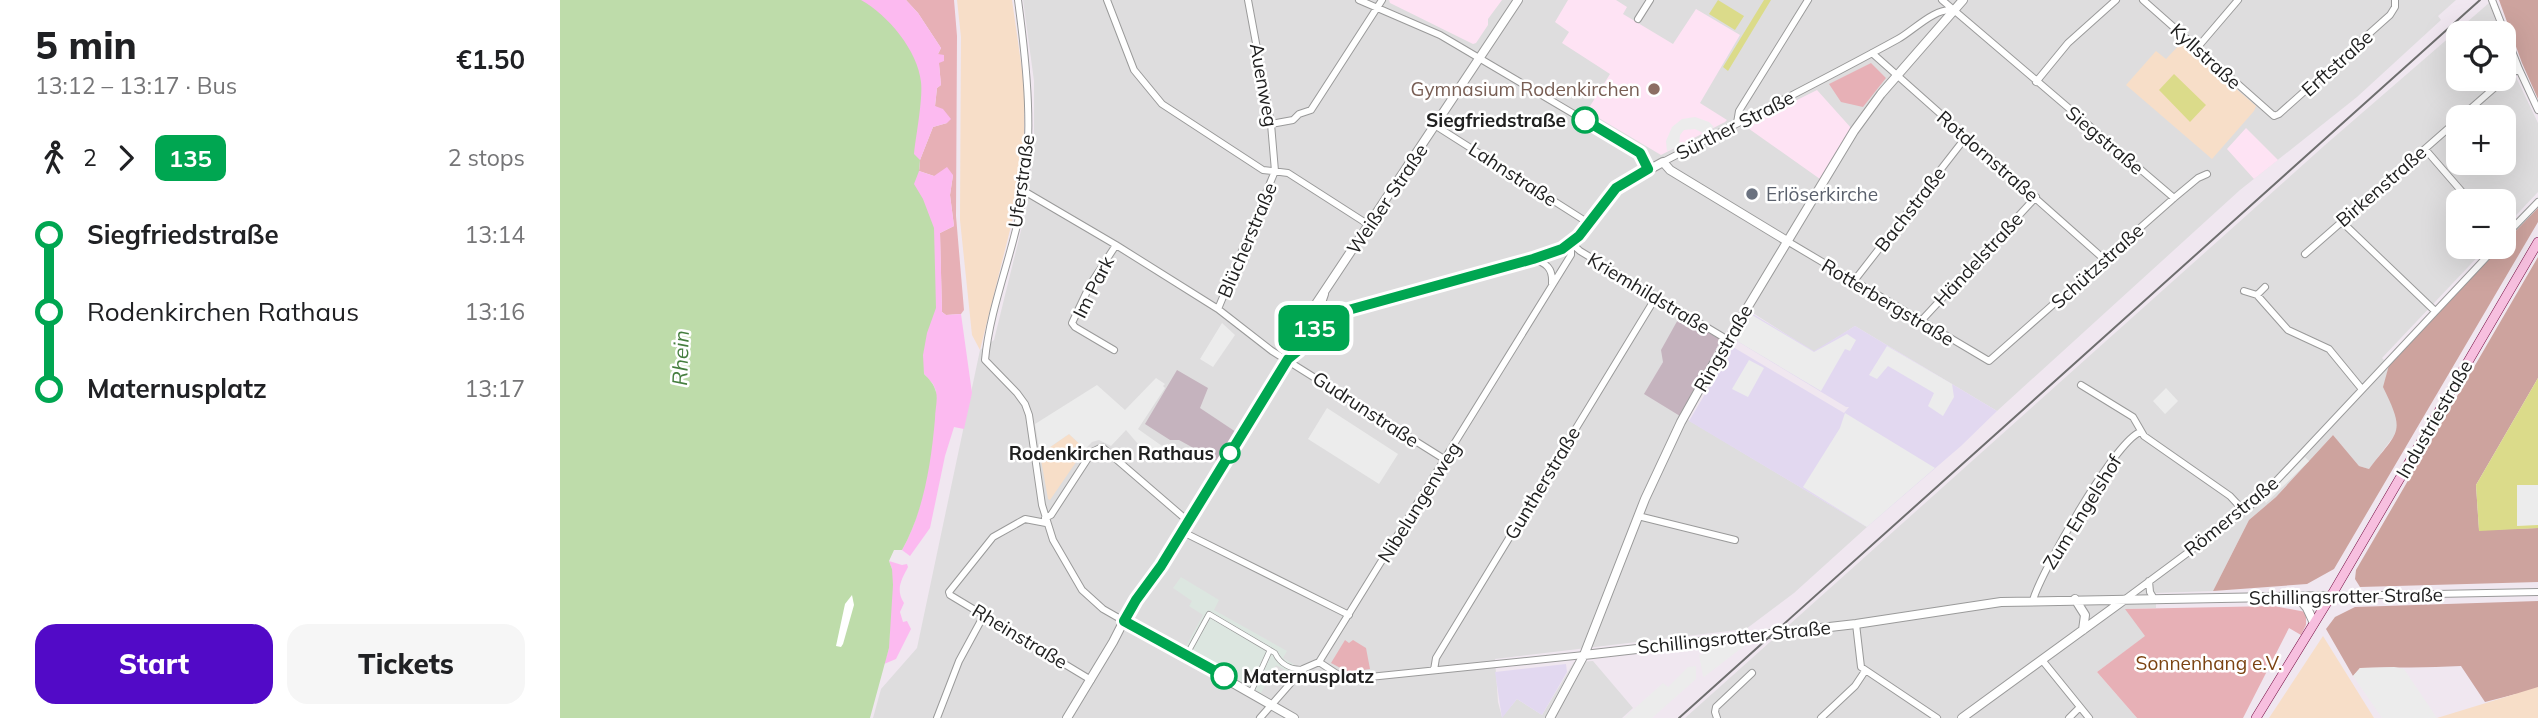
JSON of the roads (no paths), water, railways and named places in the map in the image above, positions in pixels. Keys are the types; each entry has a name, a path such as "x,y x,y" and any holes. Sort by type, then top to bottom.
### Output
{"main road":[{"name":"Industriestraße","path":"2256,718 2331,596 2538,242"}],"street":[{"name":"Uferstraße","path":"1018,0 1028,84 1024,191 985,360 1025,404 1030,415 1045,520"},
{"path":"1107,0 1134,71 1158,101 1263,170 1288,173 1369,225"},
{"name":"Auenweg","path":"1248,0 1271,124 1275,171"},
{"path":"1359,0 1440,35 1481,58 1640,153 1648,169"},
{"path":"1271,124 1293,120 1299,114 1311,110 1382,0"},
{"name":"Weißer Straße","path":"1288,359 1288,350 1304,322 1518,0"},
{"path":"1638,19 1650,0"},
{"path":"1737,123 1739,111 1808,0"},
{"name":"Siegstraße","path":"1942,0 2174,198"},
{"name":"Sürther Straße","path":"1304,322 1533,259 1571,243 1590,224 1616,188 1912,32 1940,11 1954,10 1964,0"},
{"path":"2036,82 2076,37 2116,0"},
{"name":"Kyllstraße","path":"2143,0 2269,113"},
{"path":"2197,48 2238,0"},
{"name":"Erftstraße","path":"2269,113 2274,116 2279,114 2390,15 2395,7 2395,0"},
{"path":"2492,0 2538,110"},
{"name":"Ringstraße","path":"1550,718 1584,654 1638,516 1675,433 1728,340 1854,131 1954,10"},
{"name":"Rotdornstraße","path":"1872,53 2105,260"},
{"name":"Birkenstraße","path":"2475,105 2519,69"},
{"name":"Lahnstraße","path":"1436,126 1590,224"},
{"name":"Birkenstraße","path":"2305,254 2446,130"},
{"name":"Bachstraße","path":"1854,281 1966,137"},
{"path":"2424,149 2459,189"},
{"path":"1663,162 1670,170 1787,242"},
{"name":"Blücherstraße","path":"1218,309 1275,171"},
{"name":"Schützstraße","path":"1989,361 2174,198 2207,174"},
{"name":"Gudrunstraße","path":"1024,191 1218,309 1272,351 1444,459"},
{"name":"Händelstraße","path":"1921,321 2036,197"},
{"path":"2516,225 2538,202"},
{"path":"2341,221 2435,311"},
{"name":"Rotterbergstraße","path":"1787,242 1989,361"},
{"name":"Nibelungenweg","path":"1319,662 1571,254 1571,243"},
{"name":"Kriemhildstraße","path":"1571,243 1728,340"},
{"name":"Im Park","path":"1114,350 1072,323 1090,285 1116,245"},
{"path":"1533,259 1549,267 1553,274 1552,285"},
{"name":"Römerstraße","path":"1962,718 2244,511 2291,465 2485,259"},
{"path":"2257,295 2265,287"},
{"path":"2244,291 2257,295 2288,330 2329,349 2361,388"},
{"path":"1067,718 1136,600 1189,522 1288,359 1299,350 1307,336 1334,314 1324,304 1324,294"},
{"name":"Weißer Straße","path":"1307,336 1324,294"},
{"name":"Guntherstraße","path":"1434,670 1436,658 1656,297"},
{"path":"2081,385 2133,417 2140,432 2230,496 2244,511"},
{"path":"2084,400 2090,391"},
{"name":"Zum Engelshof","path":"2033,600 2038,584 2076,515 2127,440 2140,432"},
{"path":"1189,522 1102,447 1094,449 1045,520 1052,540 1082,590 1097,604 1294,718"},
{"path":"1638,516 1735,540"},
{"name":"Rheinstraße","path":"1045,520 1040,523 1025,519 1003,530 984,547 949,592 1091,680"},
{"path":"1183,531 1349,615"},
{"path":"2149,581 2154,599"},
{"name":"Schillingsrotter Straße","path":"1319,662 1347,679 1856,624 1991,603 2033,600 2538,592"},
{"path":"2297,596 2314,623"},
{"path":"2076,599 2085,615 2083,630"},
{"path":"1186,656 1209,611 1275,653 1279,661 1295,670 1319,662"},
{"path":"937,718 959,661 984,615"},
{"path":"1856,624 1861,667 1937,718"},
{"path":"1251,692 1270,650"},
{"path":"2042,660 2089,718"},
{"path":"1260,718 1303,669"},
{"path":"1821,718 1855,686 1865,671"},
{"path":"1717,718 1716,707 1752,673"},
{"path":"2069,718 2080,707"}],"water":[{"name":"Rhein","path":"560,0 861,0 891,24 914,58 919,70 921,89 914,154 920,160 914,184 934,228 936,308 923,355 924,374 934,387 937,402 921,503 902,550 894,550 889,561 893,585 889,648 870,718 560,718"}],"tram line":[{"path":"1679,718 2480,0"}],"place":[{"name":"Gymnasium Rodenkirchen","path":"1654,89"},
{"name":"Siegfriedstraße","path":"1585,120"},
{"name":"Erlöserkirche","path":"1752,194"},
{"name":"Rodenkirchen Rathaus","path":"1230,453"},
{"name":"Maternusplatz","path":"1224,676"}],"park label":[{"name":"Sonnenhang e.V.","path":"2209,663"}]}
